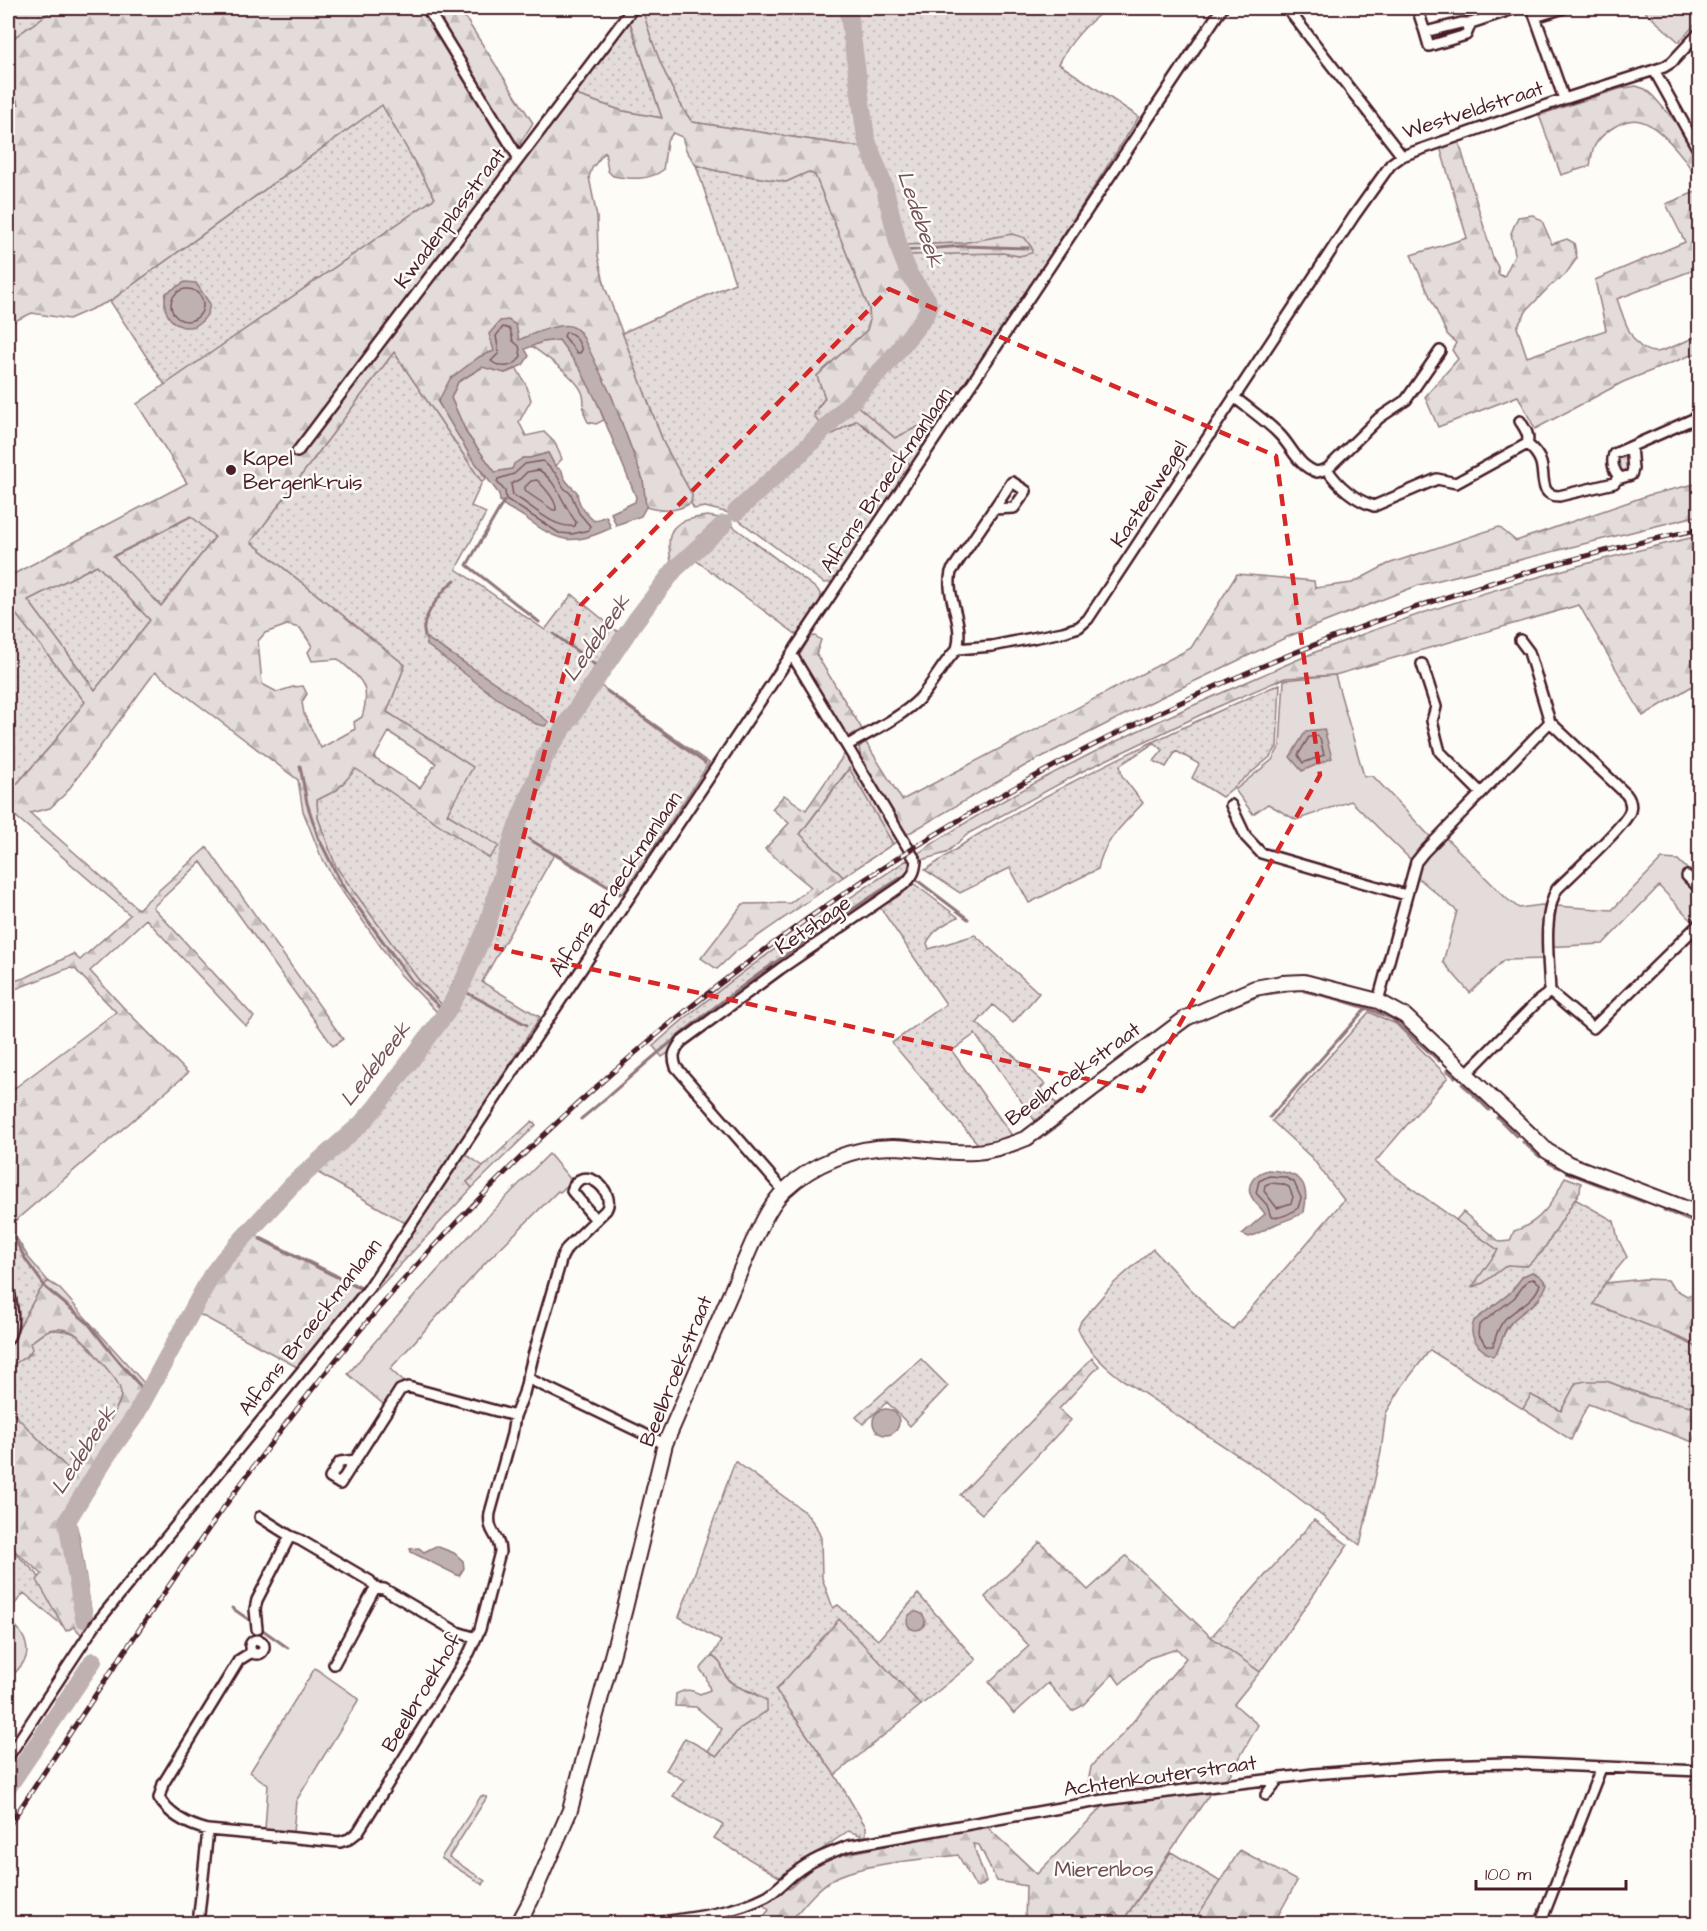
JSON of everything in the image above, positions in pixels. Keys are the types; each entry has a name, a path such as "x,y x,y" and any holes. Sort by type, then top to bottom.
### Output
{"street":[{"path":"427,8 518,157"},
{"name":"Kwadenplasstraat","path":"297,452 633,8"},
{"name":"Alfons Braeckmanlaan","path":"8,1757 94,1625 369,1288 1222,8"},
{"name":"Westveldstraat","path":"1279,8 1290,11 1402,156 1654,70 1672,62 1700,32"},
{"path":"1417,8 1430,46 1466,35 1471,23"},
{"path":"1425,32 1461,23 1471,23 1516,8"},
{"path":"1564,8 1534,12 1564,99"},
{"path":"1654,70 1700,153"},
{"name":"Kasteelwegel","path":"957,649 992,646 1063,632 1079,627 1088,619 1354,216 1391,164 1402,156"},
{"path":"1234,397 1279,434 1305,466 1317,472 1327,469 1379,418 1406,400 1440,351"},
{"path":"1619,477 1612,460 1614,454 1700,416"},
{"path":"1520,421 1527,431 1527,444"},
{"path":"1327,469 1340,486 1374,506 1437,479 1456,483 1527,444"},
{"path":"1527,444 1541,461 1545,487 1549,495 1614,483 1619,477"},
{"path":"1619,477 1632,475 1631,447"},
{"path":"848,745 902,712 920,698 944,663 957,649 960,630 949,581 951,572 993,509"},
{"path":"1520,640 1529,652 1550,722 1626,794 1631,803 1630,813 1620,826 1557,889 1552,897 1548,926 1550,992 1593,1028 1700,923"},
{"name":"Ketshage","path":"783,1191 676,1067 672,1056 681,1042 690,1035 910,879 915,871 916,861 792,655"},
{"path":"1422,664 1436,707 1432,721 1440,752 1481,793"},
{"path":"1378,1001 1416,862 1550,722"},
{"path":"1231,805 1246,837 1262,853 1406,895"},
{"path":"1687,876 1700,889"},
{"name":"Beelbroekstraat","path":"518,1923 536,1889 570,1810 624,1612 665,1444 766,1215 783,1191 827,1161 862,1149 892,1147 973,1152 1000,1149 1027,1138 1186,1018 1255,988 1282,982 1304,982 1378,1001 1405,1016 1536,1140 1557,1157 1569,1164 1700,1214"},
{"path":"1467,1074 1538,1001 1550,992"},
{"name":"Beelbroekhof","path":"252,1652 239,1660 163,1784 159,1798 164,1807 176,1816 194,1826 208,1830 340,1842 349,1839 358,1832 469,1653 480,1629 500,1552 500,1546 488,1526 513,1434 515,1416 524,1394 562,1257 567,1248 596,1220 606,1210 610,1205 610,1199 595,1181 583,1177 576,1182 572,1191 596,1220"},
{"path":"8,1285 13,1323 8,1339"},
{"path":"527,1378 665,1444"},
{"path":"356,1460 400,1390 408,1387 515,1416"},
{"path":"260,1517 370,1581 375,1588 384,1589 457,1632 476,1638"},
{"path":"256,1625 256,1600 290,1536"},
{"path":"334,1665 375,1588"},
{"name":"Achtenkouterstraat","path":"647,1923 701,1917 748,1905 770,1894 796,1872 818,1858 848,1846 1096,1801 1279,1778 1436,1765 1508,1763 1700,1772"},
{"path":"1540,1923 1601,1768"},
{"path":"1266,1796 1279,1778"},
{"path":"198,1923 208,1830"}],"highlighted area":[{"path":"889,289 1276,456 1320,775 1142,1091 496,948 581,605"}],"green space":[{"path":"8,8 56,8 8,42"},
{"path":"56,8 459,8 533,123 520,143 530,151 573,94 623,111 662,118 629,19 643,11 663,69 692,122 866,148 876,143 905,245 963,243 1012,234 1025,238 1032,248 1032,253 1019,256 1003,253 906,255 915,275 931,297 932,310 903,351 856,405 895,438 944,414 911,465 857,420 833,434 818,422 814,414 825,398 817,376 867,330 870,320 869,309 815,175 808,172 786,182 717,171 696,165 686,150 682,137 673,133 667,141 663,170 646,178 613,176 608,171 605,152 592,168 589,177 597,217 598,256 605,287 664,444 692,495 691,503 674,510 646,507 643,480 612,397 585,342 565,326 550,329 479,357 438,402 486,479 482,482 394,352 251,542 405,665 387,712 473,767 447,814 499,846 489,858 356,769 337,790 317,800 318,818 336,867 417,978 442,1005 437,1012 400,974 335,881 320,854 303,811 298,780 155,672 66,793 50,808 30,813 138,909 207,847 343,1039 333,1046 201,862 153,907 254,1017 246,1026 146,919 90,971 188,1073 10,1225 8,1224 8,1093 116,1012 75,969 69,968 8,992 8,983 27,977 73,954 80,960 130,915 14,815 8,815 16,804 8,806 8,794 56,740 85,702 12,609 8,611 8,577 187,483 137,404 435,198 382,105 110,301 69,319 32,313 8,324 8,110 19,104 8,86 8,42","holes":["191,516 215,537 161,606 113,556","97,565 150,620 95,690 28,600","287,625 300,628 312,646 308,652 312,661 338,659 358,678 366,697 362,717 354,722 355,729 321,748 304,714 302,702 307,694 303,686 277,692 262,684 258,641 265,633","389,732 436,763 420,788 374,758"]},
{"path":"638,8 1108,8 1080,33 1059,64 1139,117 1027,291 944,414 895,438 856,405 903,351 924,287 915,275 906,254 1003,253 1019,256 1012,234 963,243 905,245 876,144 867,148 692,122 663,69 643,12 629,20 662,118 623,111 573,94"},
{"path":"1641,8 1699,8 1699,20 1679,42"},
{"path":"1463,27 1464,31 1432,41 1430,34"},
{"path":"8,86 19,104 8,110"},
{"path":"1636,86 1645,89 1653,96 1680,127 1699,165 1699,268 1617,299 1626,324 1640,346 1656,352 1699,335 1699,352 1623,382 1535,429 1518,396 1438,427 1425,397 1458,359 1452,350 1456,343 1447,334 1411,255 1467,238 1440,147 1459,142 1493,258 1498,267 1498,274 1504,277 1515,254 1511,233 1518,217 1533,215 1542,221 1552,244 1567,239 1574,243 1577,258 1565,275 1549,287 1527,310 1517,327 1527,357 1606,330 1595,280 1685,242 1666,204 1698,191 1695,177 1689,166 1663,135 1640,121 1627,121 1614,127 1597,142 1593,149 1590,166 1561,175 1539,115 1619,89"},
{"path":"382,105 435,198 165,385 110,301"},
{"path":"696,165 717,171 786,182 808,172 815,175 869,309 870,320 867,330 817,376 825,398 817,408 849,426 856,420 911,465 833,582 824,583 729,513 705,507 694,509 691,503 692,495 664,444 622,333 735,283"},
{"path":"559,340 580,367 596,399 604,420 596,424 588,422 583,395 575,382 561,368 531,346"},
{"path":"394,352 482,482 471,506 486,513 456,569 545,630 572,594 618,632 551,733 524,787 503,847 482,927 442,1005 417,978 336,867 318,818 317,800 337,790 356,768 489,858 498,846 447,814 472,767 387,712 405,665 251,542"},
{"path":"483,367 505,373 517,369 531,400 519,422 526,436 544,432 555,443 562,459 555,466 548,453 523,458 512,469 495,472 467,434 451,398 458,382"},
{"path":"1621,455 1626,458 1629,468 1624,474 1620,472 1616,461"},
{"path":"1699,483 1699,510 1696,516 1419,585 1287,637 1028,764 906,835 863,765 859,748 865,741 902,800 1191,648 1237,574 1314,581 1315,588 1352,583 1388,564 1499,527 1516,541 1649,495"},
{"path":"192,516 215,537 161,606 113,557"},
{"path":"707,516 720,518 730,524 678,572 609,670 604,682 592,693 583,686 618,632 672,567 669,544 673,530 685,521"},
{"path":"730,524 818,590 821,596 820,601 797,635 694,559"},
{"path":"1699,536 1699,682 1643,716 1579,605 1335,675 1285,678 1217,707 1083,771 969,833 946,853 922,860 917,854 991,808 1068,765 1186,709 1318,651 1364,633 1506,586 1602,559"},
{"path":"97,565 150,620 95,690 28,600"},
{"path":"12,609 85,702 54,742 8,794 8,611"},
{"path":"815,636 821,640 816,654 862,729 848,737 799,656 810,637"},
{"path":"1335,675 1364,776 1373,776 1438,845 1446,838 1507,899 1519,908 1542,905 1612,910 1662,859 1678,860 1687,869 1683,879 1696,891 1698,916 1692,921 1659,886 1603,944 1544,947 1545,959 1504,960 1470,993 1443,962 1457,911 1408,869 1411,860 1351,801 1296,820 1268,804 1253,814 1235,790 1272,760 1280,746 1284,680"},
{"path":"1280,684 1277,747 1270,757 1222,797 1192,778 1199,764 1176,751 1166,767 1154,761 1163,750 1154,743 1120,765 1122,776 1143,803 1109,841 1098,869 1029,903 1010,868 960,893 925,870 1011,815 1086,775 1163,737"},
{"path":"601,686 709,763 623,894 555,853 482,982 540,1017 407,1224 315,1171 365,1127 465,994 502,896 509,867 521,838 528,806 568,724 592,693"},
{"path":"846,752 899,840 893,844 849,768 800,834 843,877 735,952 717,969 701,958 743,904 790,903 811,887 765,849 789,823 772,809 784,795 806,810"},
{"path":"850,768 893,844 843,877 800,834"},
{"path":"907,860 912,865 910,874 898,884 776,967 670,1052 662,1057 653,1046 744,971"},
{"path":"913,883 958,917 944,924 933,934 927,943 929,949 975,935 1039,993 1013,1023 993,1005 977,1023 1045,1084 1040,1089 1058,1105 1035,1121 975,1034 952,1051 1013,1137 1003,1141 978,1144 892,1043 946,1004 879,906"},
{"path":"1369,1012 1396,1024 1448,1077 1375,1162 1498,1250 1473,1287 1483,1283 1507,1265 1527,1266 1542,1252 1575,1199 1614,1221 1618,1239 1627,1257 1602,1287 1649,1325 1699,1348 1699,1388 1691,1406 1649,1397 1606,1381 1576,1383 1561,1411 1531,1395 1523,1409 1430,1350 1403,1385 1386,1413 1381,1452 1360,1545 1271,1477 1120,1378 1096,1356 1078,1329 1081,1321 1113,1284 1153,1249 1222,1322 1233,1329 1344,1200 1312,1158 1272,1121","holes":["1532,1272 1536,1273 1539,1300 1512,1322 1504,1334 1497,1353 1474,1321 1510,1293 1523,1276"]},
{"path":"532,1121 536,1125 472,1188 467,1182"},
{"path":"465,1154 483,1166 467,1182 472,1188 375,1292 373,1290"},
{"path":"549,1154 572,1181 560,1192 558,1191 486,1262 390,1369 403,1381 383,1404 348,1374 446,1261"},
{"path":"1565,1177 1581,1183 1580,1191 1542,1252 1527,1266 1507,1265 1483,1283 1472,1287 1498,1250 1456,1220 1463,1212 1500,1242 1510,1241 1514,1231 1532,1223 1546,1210"},
{"path":"11,1229 28,1257 48,1281 38,1293 17,1331 8,1257 8,1230"},
{"path":"254,1234 363,1288 297,1367 195,1312 222,1270"},
{"path":"1644,1279 1668,1280 1673,1288 1687,1296 1699,1291 1699,1348 1685,1340 1594,1304 1605,1283"},
{"path":"48,1281 59,1288 153,1393 140,1417 74,1516 79,1536 73,1540 87,1628 82,1635 74,1627 66,1631 37,1580 42,1574 8,1545 8,1408 73,1474 108,1424 121,1396 118,1383 112,1375 81,1338 67,1330 49,1330 42,1334 30,1343 32,1349 30,1352 8,1370 8,1348 38,1293"},
{"path":"48,1330 70,1332 80,1337 111,1372 120,1389 119,1402 73,1474 8,1408 8,1370 11,1365 31,1354 30,1343"},
{"path":"1092,1358 1099,1366 1059,1409 1071,1420 982,1514 960,1495"},
{"path":"921,1359 948,1386 910,1426 887,1402 863,1424 856,1417"},
{"path":"1606,1381 1649,1397 1691,1406 1699,1388 1699,1424 1693,1442 1588,1404 1571,1440 1523,1409 1531,1395 1561,1411 1576,1383"},
{"path":"735,1461 805,1512 816,1526 821,1538 822,1578 833,1608 838,1605 878,1640 918,1594 976,1660 921,1705 839,1620 776,1690 835,1775 866,1827 866,1837 848,1831 781,1878 714,1838 723,1825 673,1796 684,1780 666,1770 685,1738 717,1756 739,1729 767,1710 756,1693 732,1683 726,1677 719,1662 712,1656 721,1641 679,1617"},
{"path":"1314,1520 1348,1545 1260,1672 1211,1637"},
{"path":"79,1536 93,1622 88,1629 73,1539"},
{"path":"1040,1542 1088,1590 1126,1556 1211,1637 1260,1672 1234,1704 1258,1725 1227,1780 1106,1798 1088,1782 1091,1767 1101,1754 1121,1736 1186,1658 1177,1649 1149,1658 1120,1684 1113,1674 1082,1706 1072,1711 1048,1683 1014,1714 989,1682 1029,1646 985,1597"},
{"path":"8,1546 37,1574 63,1626 24,1593 8,1612"},
{"path":"839,1619 921,1705 835,1775 776,1690"},
{"path":"8,1620 23,1636 27,1652 23,1663 8,1681"},
{"path":"712,1656 719,1662 731,1683 767,1701 767,1711 739,1729 717,1756 708,1751 722,1729 696,1707 675,1706 676,1694 679,1692 688,1690 700,1694 710,1690 706,1677 700,1669"},
{"path":"315,1668 359,1699 296,1801 293,1832 265,1830 268,1785 250,1772"},
{"name":"Mierenbos","path":"1213,1789 1124,1919 1115,1913 1104,1923 1025,1923 1026,1886 997,1881 979,1845 973,1844 986,1881 983,1885 976,1887 958,1855 882,1865 852,1871 831,1880 811,1897 789,1923 757,1924 769,1910 761,1903 784,1885 789,1889 813,1867 832,1857 985,1825 1037,1874 1104,1805"},
{"path":"481,1796 487,1797 449,1857 485,1881 483,1885 441,1858"},
{"path":"1240,1850 1297,1881 1274,1923 1193,1923"},
{"path":"1171,1852 1221,1882 1193,1923 1104,1924 1115,1912 1124,1919"}],"water":[{"path":"185,282 196,283 210,304 200,323 192,327 183,327 175,323 168,316 165,306 166,293"},
{"path":"508,320 516,325 519,340 546,329 561,326 573,327 581,333 612,397 643,480 646,507 641,516 616,525 611,513 635,502 636,497 597,402 580,369 559,340 542,342 525,349 529,356 523,365 505,373 482,367 458,382 451,398 467,434 495,472 512,469 514,464 523,458 548,453 555,466 562,471 566,480 577,492 578,500 585,511 594,521 606,516 611,528 585,538 565,539 547,532 500,501 499,494 469,454 438,402 450,379 479,357 494,351 489,334 500,321"},
{"path":"425,637 503,688 549,722 545,726 536,724 494,696 427,645"},
{"path":"1324,729 1332,758 1302,771 1290,757 1306,731"},
{"path":"1268,1170 1287,1173 1300,1180 1306,1192 1304,1212 1249,1237 1242,1234 1265,1214 1250,1194 1250,1184 1255,1177"},
{"path":"1532,1272 1540,1276 1547,1284 1539,1298 1508,1326 1493,1356 1483,1350 1473,1337 1474,1321 1510,1293 1523,1276"},
{"path":"886,1409 895,1413 899,1422 895,1431 886,1435 877,1431 873,1422 877,1413"},
{"path":"436,1546 454,1553 463,1561 464,1568 459,1576 411,1552 410,1549 419,1548 424,1552"},
{"path":"916,1612 922,1615 925,1621 922,1627 916,1630 910,1627 907,1621 910,1615"}],"waterway":[{"name":"Ledebeek","path":"736,512 807,447 888,363 929,308 927,299 910,276 900,251 885,189 866,138 848,8"},
{"path":"900,251 963,246 1028,248"},
{"path":"504,501 467,565 539,622"},
{"name":"Ledebeek","path":"84,1619 67,1521 106,1457 135,1416 211,1276 292,1185 361,1124 446,1013 460,989 486,929 515,831 546,754 636,620 675,569 724,524"},
{"path":"425,637 425,621 431,608 455,580"},
{"path":"554,634 602,670"},
{"path":"607,691 705,763"},
{"path":"300,766 307,803 318,837 342,885 411,980 446,1013"},
{"path":"529,839 620,894"},
{"path":"581,1119 722,1001 812,936 905,875"},
{"path":"918,881 968,919"},
{"path":"460,989 527,1025"},
{"path":"1266,994 1295,990"},
{"path":"1304,991 1366,1008"},
{"path":"1234,1005 1258,996"},
{"path":"1270,1117 1366,1008 1391,1018 1439,1061"},
{"path":"1175,1035 1191,1024"},
{"path":"1142,1061 1155,1050"},
{"path":"1447,1070 1455,1077"},
{"path":"1102,1091 1129,1071"},
{"path":"1462,1084 1489,1110"},
{"path":"1075,1112 1095,1096"},
{"path":"1497,1117 1516,1136"},
{"path":"1045,1135 1061,1123"},
{"path":"1523,1142 1540,1157"},
{"path":"1549,1163 1559,1168"},
{"path":"1566,1172 1644,1202"},
{"path":"1664,1210 1700,1225"},
{"path":"10,1231 26,1260 46,1288 88,1323 147,1394"},
{"name":"Ledebeek","path":"249,1232 253,1235"},
{"path":"260,1239 359,1288"},
{"path":"232,1608 255,1624"},
{"path":"260,1628 288,1648"},
{"name":"Ledebeek","path":"8,1787 93,1661"}],"railway":[{"path":"8,1827 228,1501 323,1376 373,1315 507,1171 652,1039 807,919 972,812 1144,720 1324,641 1509,577 1700,529"}],"place":[{"name":"Kapel Bergenkruis","path":"231,470"}]}
